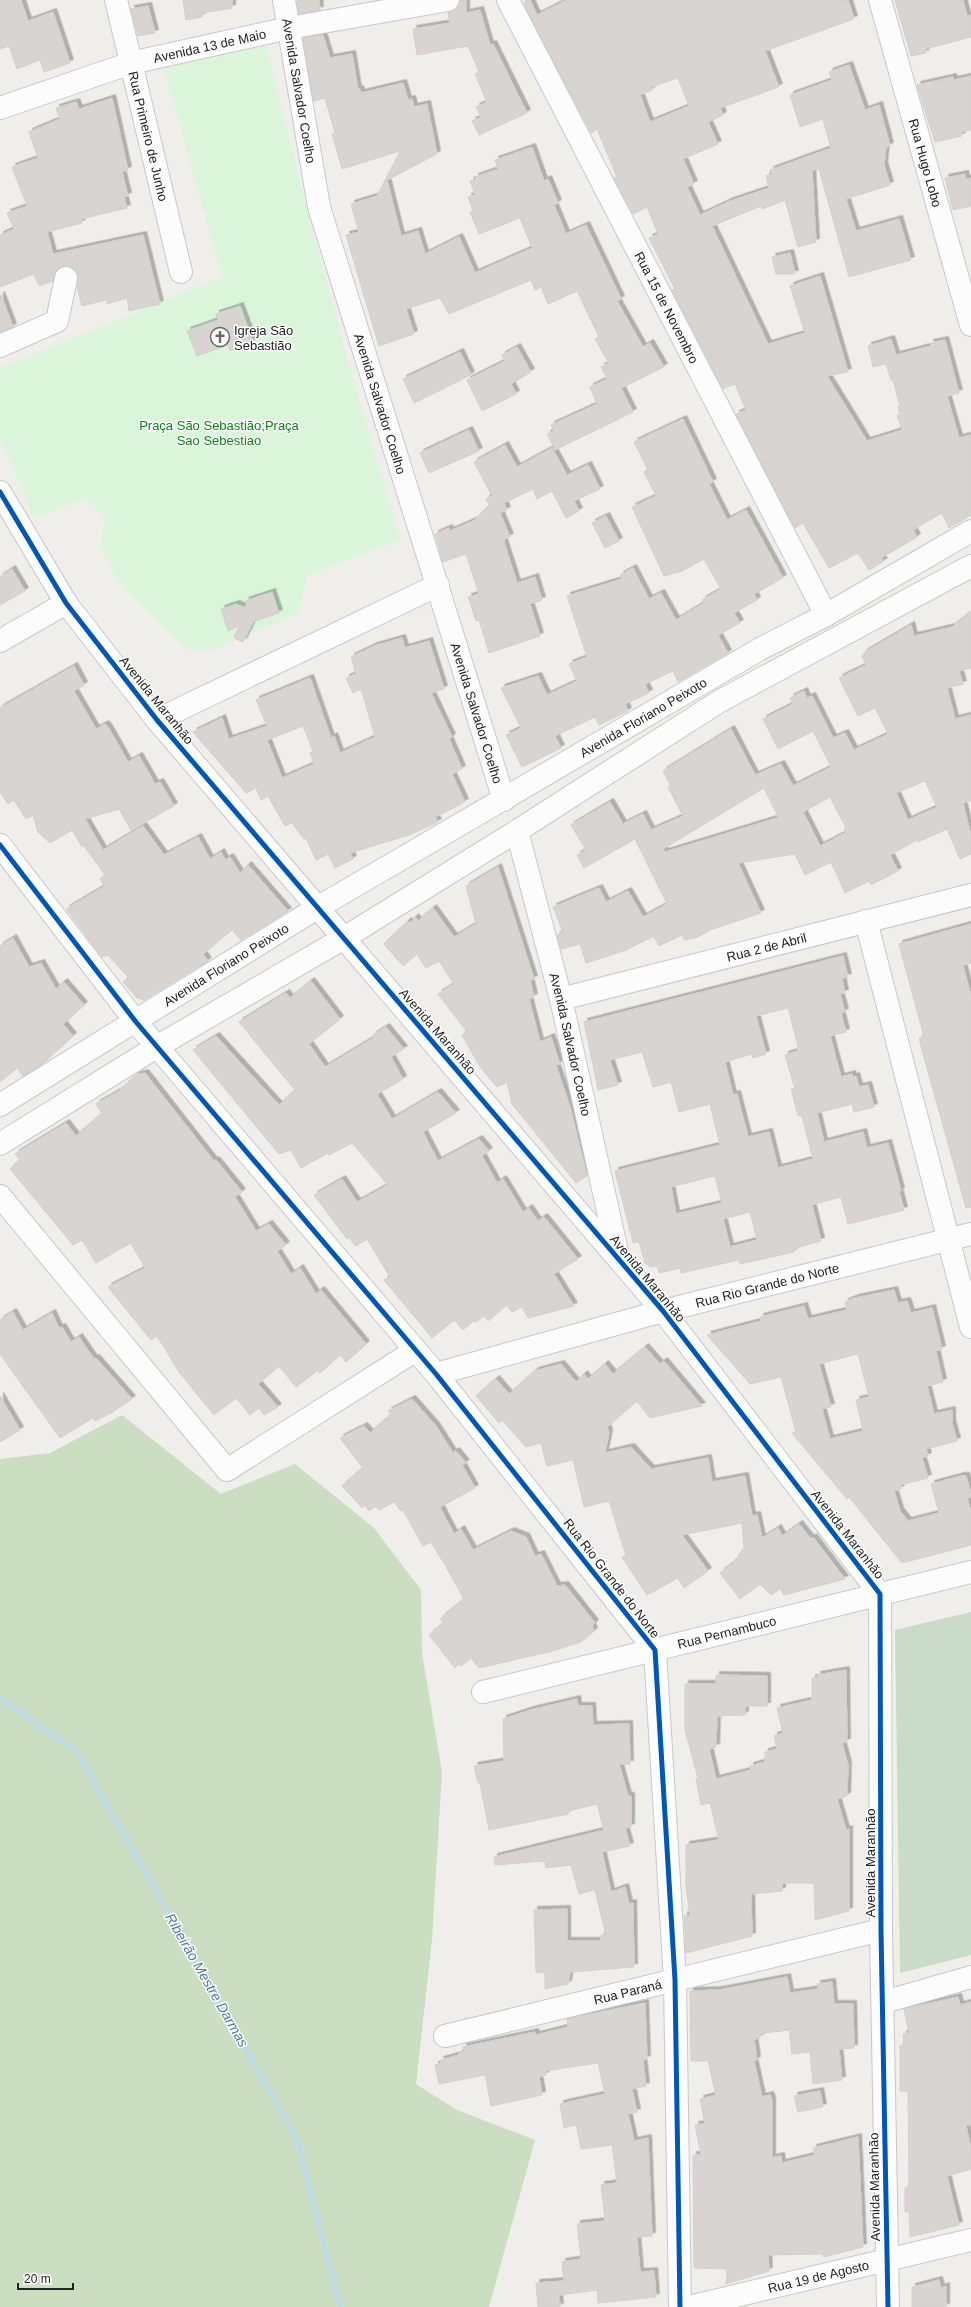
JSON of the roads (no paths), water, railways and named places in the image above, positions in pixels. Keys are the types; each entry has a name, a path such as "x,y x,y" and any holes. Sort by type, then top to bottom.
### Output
{"street":[{"name":"Rua Primeiro de Junho","path":"116,0 181,272"},
{"name":"Avenida Salvador Coelho","path":"284,0 290,28 319,207 504,800"},
{"name":"Avenida 13 de Maio","path":"0,108 131,63 290,28 448,0"},
{"name":"Rua 15 de Novembro","path":"508,0 826,614"},
{"name":"Rua Hugo Lobo","path":"880,0 971,325"},
{"path":"0,346 57,321 66,278"},
{"name":"Avenida Maranhão","path":"0,492 66,603 157,720 317,908"},
{"name":"Avenida Floriano Peixoto","path":"0,1105 136,1022 317,908 504,800 760,648 826,614 971,531"},
{"path":"941,548 942,563 949,570 965,570"},
{"name":"Avenida Floriano Peixoto","path":"0,1144 158,1046 344,938 517,831 720,701 965,570"},
{"path":"894,575 908,582 911,599"},
{"path":"157,720 438,585"},
{"path":"0,641 66,603"},
{"path":"760,648 759,665 764,669 776,672"},
{"path":"709,678 722,688 720,701"},
{"name":"Avenida Salvador Coelho","path":"517,831 561,999 619,1259"},
{"path":"0,845 136,1022 436,1374"},
{"name":"Rua 2 de Abril","path":"561,999 971,895"},
{"path":"317,908 344,938"},
{"path":"866,921 971,1327"},
{"name":"Avenida Maranhão","path":"344,938 663,1311 880,1594 881,1930 884,2002 886,2260 888,2307"},
{"path":"0,1196 227,1470 416,1350"},
{"name":"Rua Rio Grande do Norte","path":"680,2307 675,1980 655,1650 436,1374 663,1311 971,1234"},
{"name":"Rua Pernambuco","path":"483,1692 971,1572"},
{"name":"Rua Paraná","path":"445,2036 881,1930"},
{"path":"884,2002 971,1977"},
{"name":"Rua 19 de Agosto","path":"689,2307 717,2304 886,2260 971,2240"}],"waterway":[{"name":"Ribeirão Mestre Darmas","path":"0,1698 77,1752 297,2139 340,2307"}],"place":[{"name":"Igreja São Sebastião","path":"220,337"}],"park label":[{"name":"Praça São Sebastião;Praça Sao Sebestiao","path":"219,432"}]}
